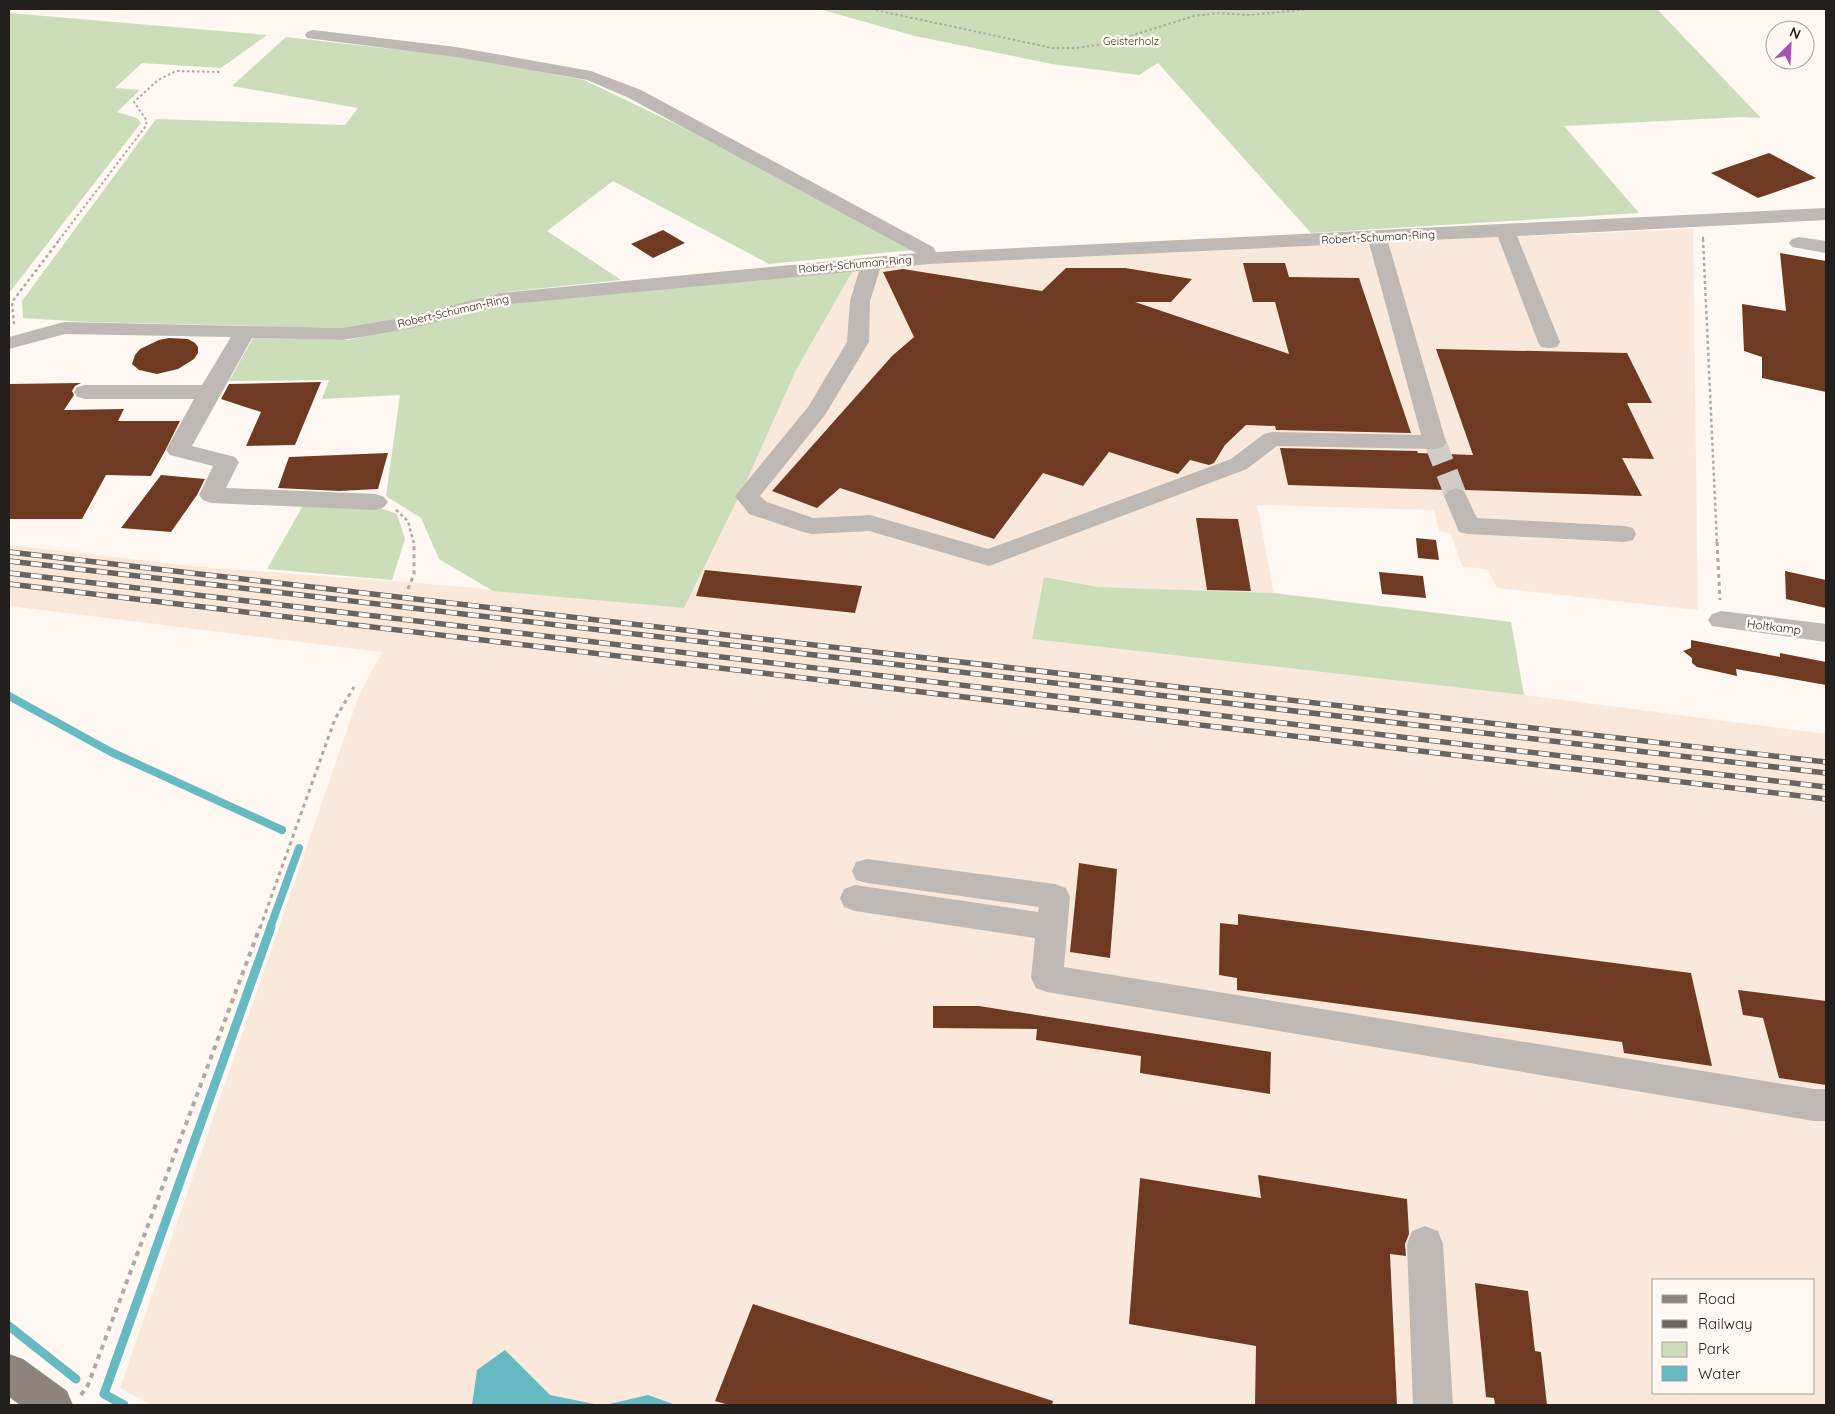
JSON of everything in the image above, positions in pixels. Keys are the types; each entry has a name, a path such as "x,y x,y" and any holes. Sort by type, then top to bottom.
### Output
{"main road":[{"path":"9,1372 66,1402"}],"street":[{"name":"Robert-Schuman-Ring","path":"313,35 456,52 591,76 635,94 926,252 929,258"},
{"name":"Robert-Schuman-Ring","path":"12,342 64,328 343,334 413,322 499,299 872,262 1826,214"},
{"path":"1506,231 1549,342"},
{"path":"872,262 860,301 858,342 817,410 747,496 758,508 812,526 870,523 989,558 1239,464 1272,440 1435,442 1377,238"},
{"path":"1799,243 1826,247"},
{"path":"245,331 178,450 227,462 211,495 376,502"},
{"path":"85,392 209,392"},
{"path":"1456,496 1468,526 1624,534"},
{"name":"Holtkamp","path":"1721,620 1826,633"},
{"path":"861,884 1055,897 1047,978 1814,1105 1826,1105"},
{"path":"1425,1244 1433,1405"}],"path":[{"path":"871,9 1052,48 1076,48 1105,44 1194,16 1219,13 1249,15 1309,9"},
{"path":"12,342 12,302 145,127 147,121 134,102 158,80 176,71 221,72"},
{"path":"1703,221 1721,620"},
{"path":"376,502 400,511 414,532 414,575 408,588"},
{"path":"66,1402 88,1386 289,851 335,719 354,687"}],"shaded area":[{"path":"1693,229 1698,610 1497,588 1487,569 1462,567 1451,533 1439,531 1434,510 1257,505 1274,593 1098,587 1044,577 1032,639 1524,695 1826,734 1826,1405 152,1405 120,1388 359,695 382,652 9,606 9,545 200,567 420,583 684,608 796,370 854,269 980,259"}],"green space":[{"name":"Geisterholz","path":"819,9 1657,9 1761,118 1742,117 1564,126 1639,213 1311,233 1158,63 1139,75 1052,64 915,36"},
{"path":"9,13 267,35 221,68 142,63 115,88 140,90 117,112 137,118 141,123 9,293"},
{"path":"286,37 453,56 584,80 684,128 913,250 769,264 613,181 547,231 621,280 497,293 410,318 345,328 86,322 23,318 22,301 156,119 345,125 358,108 232,86"},
{"path":"854,269 796,370 745,484 684,608 493,591 439,559 421,518 386,496 400,395 322,399 329,380 229,381 253,338 348,340 502,303"},
{"path":"305,502 375,506 397,514 405,539 392,580 267,569"},
{"path":"1044,577 1098,587 1274,593 1511,622 1524,695 1032,639"}],"water":[{"path":"505,1350 550,1395 599,1405 472,1405 477,1370"},
{"path":"648,1395 676,1405 605,1405"}],"building":[{"path":"1769,153 1816,178 1758,198 1711,173"},
{"path":"663,230 685,243 653,258 631,244"},
{"path":"1780,253 1826,261 1826,392 1762,378 1762,357 1744,351 1742,304 1786,311"},
{"path":"1243,263 1285,263 1289,277 1359,278 1411,433 1276,430 1275,426 1246,425 1225,445 1214,463 1209,465 1190,460 1178,474 1109,452 1083,486 1043,473 994,539 840,488 817,508 772,491 892,356 914,337 883,272 903,269 1042,291 1066,268 1125,268 1192,279 1171,302 1135,302 1289,354 1275,302 1253,302"},
{"path":"169,338 188,339 195,343 198,347 198,353 194,359 178,369 157,374 139,370 132,364 135,355 140,349 159,340"},
{"path":"1436,349 1627,353 1652,403 1627,403 1654,459 1622,458 1642,496 1466,490 1457,486 1447,490 1288,485 1280,448 1417,451 1418,453 1473,455"},
{"path":"321,382 295,445 246,446 261,412 221,399 229,384"},
{"path":"81,383 75,386 72,391 74,395 64,410 124,409 118,421 180,421 165,451 151,476 106,475 82,519 9,519 9,384"},
{"path":"388,453 378,489 339,491 278,488 289,457"},
{"path":"161,475 205,479 197,495 171,532 121,528"},
{"path":"1196,518 1238,519 1251,591 1207,590"},
{"path":"1416,538 1436,540 1439,560 1418,558"},
{"path":"705,570 862,586 855,613 696,596"},
{"path":"1785,571 1826,580 1826,608 1786,599"},
{"path":"1379,572 1423,576 1426,598 1382,594"},
{"path":"1691,640 1780,657 1780,653 1826,662 1826,685 1736,669 1737,676 1697,667 1692,663 1692,658 1683,651 1691,648"},
{"path":"1079,863 1117,869 1110,958 1070,952"},
{"path":"1238,914 1691,973 1712,1066 1624,1053 1622,1042 1237,990 1237,978 1219,975 1220,923 1238,925"},
{"path":"1738,990 1826,1001 1826,1085 1779,1078 1763,1018 1743,1015"},
{"path":"933,1006 979,1006 1271,1052 1270,1094 1140,1073 1141,1056 1036,1040 1037,1029 933,1028"},
{"path":"1258,1175 1407,1199 1409,1234 1405,1244 1406,1256 1390,1254 1397,1405 1255,1405 1256,1346 1129,1324 1140,1178 1261,1198"},
{"path":"1475,1283 1528,1291 1535,1351 1541,1352 1547,1405 1495,1405 1494,1398 1486,1397"},
{"path":"753,1304 1053,1401 1052,1405 729,1405 715,1401"}],"waterway":[{"path":"9,696 111,752 282,830"},
{"path":"270,928 299,848"},
{"path":"124,1405 104,1394 271,927"},
{"path":"9,1326 76,1379"}],"tunnel":[{"path":"1435,442 1456,496"}],"railway":[{"path":"9,552 1826,762"},
{"path":"9,561 1826,773"},
{"path":"9,573 1826,787"},
{"path":"9,584 1826,799"}]}
